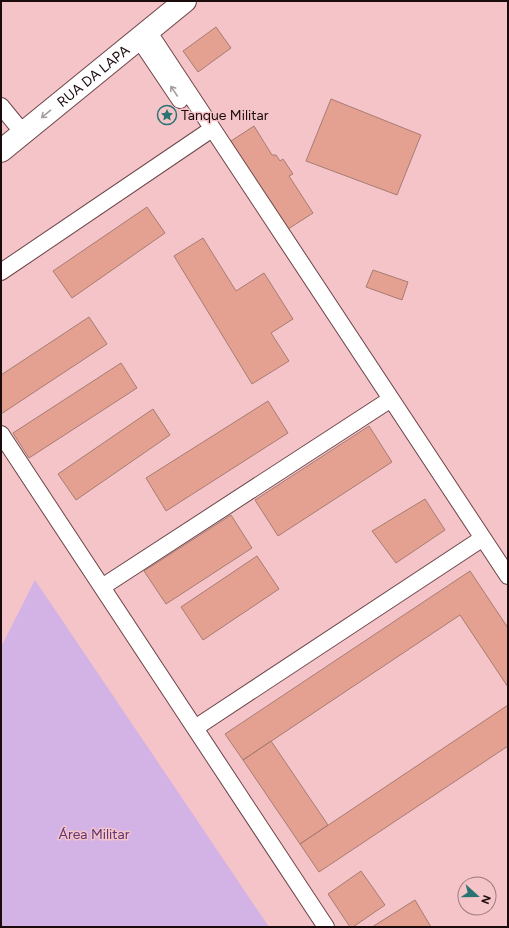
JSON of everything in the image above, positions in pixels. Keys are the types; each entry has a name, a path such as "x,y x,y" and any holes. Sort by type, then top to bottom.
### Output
{"main road":[{"name":"RUA DA LAPA","path":"1,151 12,126 147,36 185,1"}],"street":[{"path":"147,36 208,132 391,399 508,576"},
{"path":"1,106 12,126"},
{"path":"1,272 208,132"},
{"path":"102,587 391,399"},
{"path":"1,434 326,927"},
{"path":"195,728 483,538"}],"green space":[{"name":"Área Militar","path":"35,580 269,927 1,927 1,647"}],"building":[{"path":"216,27 231,48 198,72 183,51"},
{"path":"331,99 421,135 397,195 306,161"},
{"path":"254,126 272,155 276,155 280,161 283,159 293,174 289,176 313,213 285,231 228,143"},
{"path":"147,207 165,233 72,298 53,271"},
{"path":"203,238 236,291 264,273 293,319 271,333 289,361 252,384 174,256"},
{"path":"373,270 408,282 402,300 366,287"},
{"path":"89,317 107,344 1,414 1,375"},
{"path":"121,363 137,388 29,458 13,433"},
{"path":"268,401 288,433 166,511 146,478"},
{"path":"153,409 170,435 76,500 58,474"},
{"path":"369,426 392,462 278,536 255,500"},
{"path":"425,499 445,530 396,563 372,531"},
{"path":"231,515 252,548 166,604 144,571"},
{"path":"257,556 279,589 203,640 181,607"},
{"path":"470,571 508,628 508,687 460,615 243,760 225,734"},
{"path":"508,705 508,746 319,872 300,844"},
{"path":"271,741 328,825 300,844 243,760"},
{"path":"361,871 385,905 353,927 350,927 328,894"},
{"path":"415,900 431,927 372,927"}],"place":[{"name":"Tanque Militar","path":"167,115"}]}
